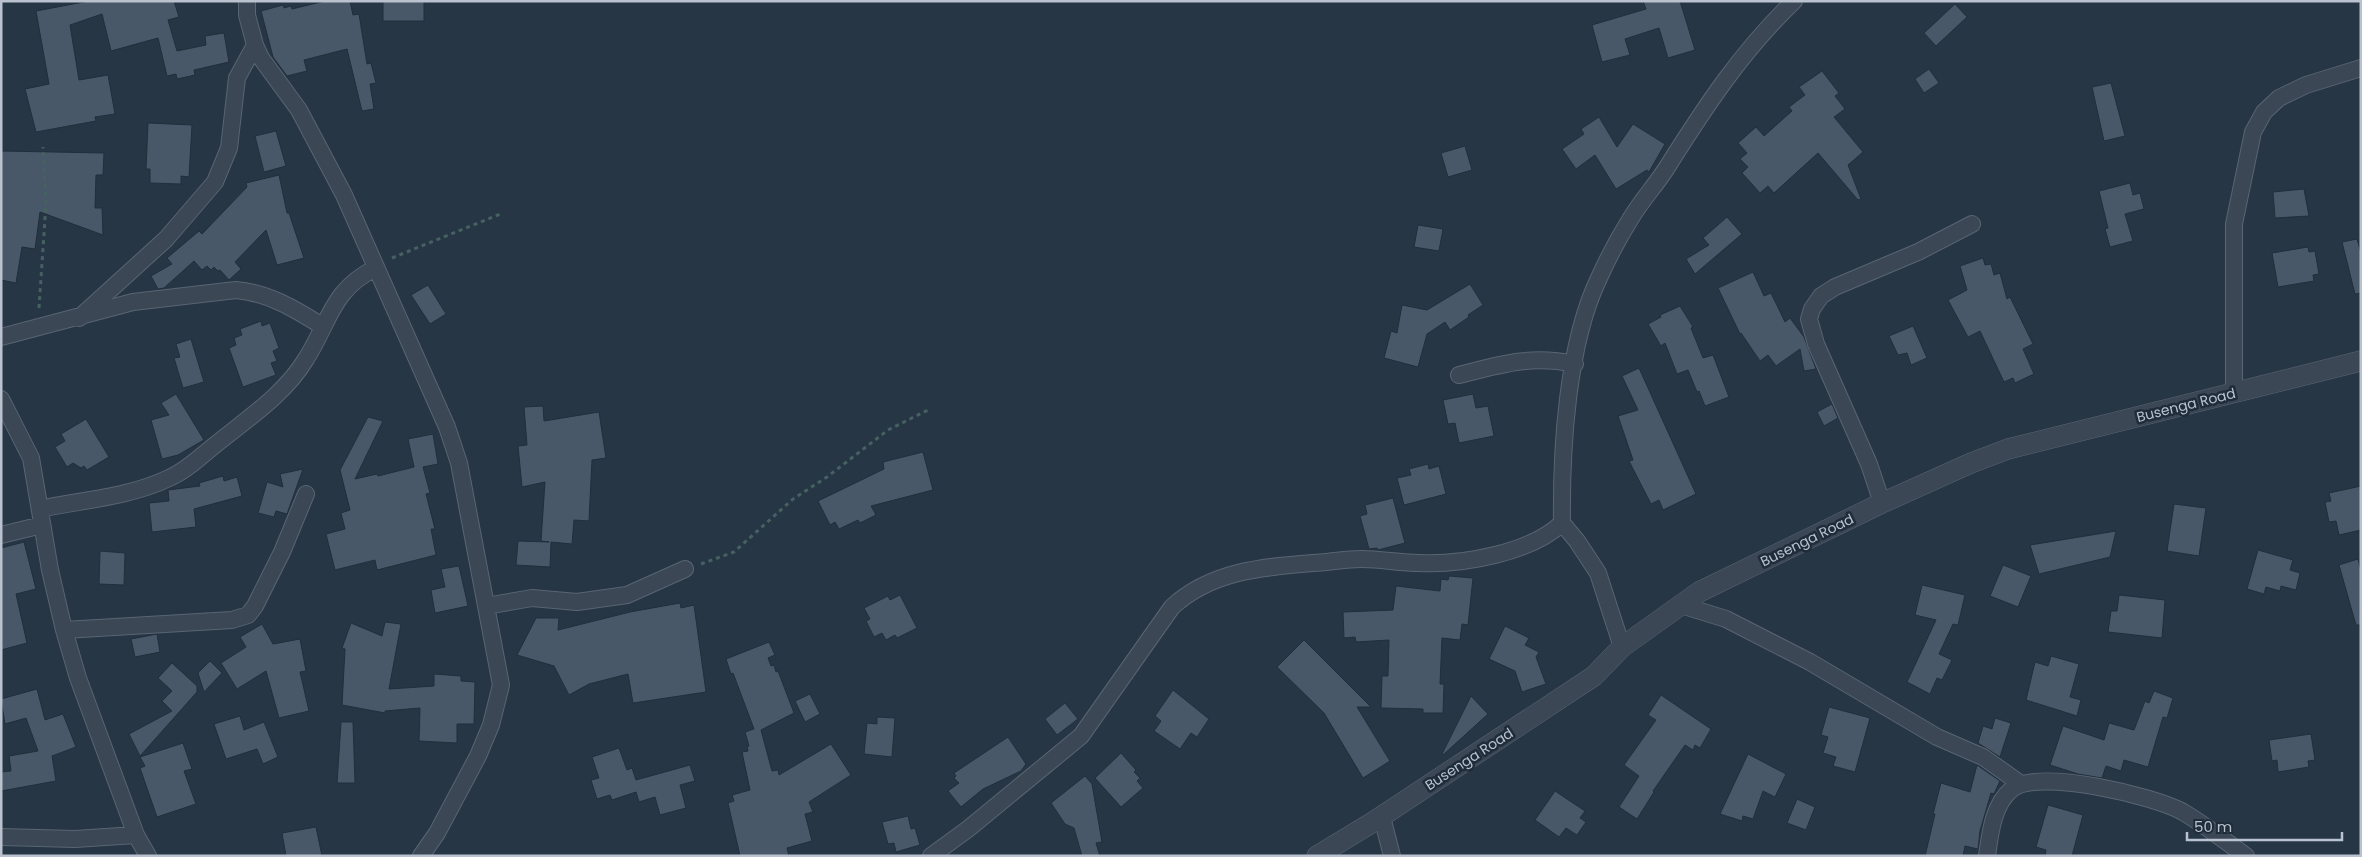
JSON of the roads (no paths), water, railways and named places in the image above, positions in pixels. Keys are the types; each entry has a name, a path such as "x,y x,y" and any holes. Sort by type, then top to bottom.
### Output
{"street":[{"path":"247,1 247,15 255,45 261,58 299,110 344,194 447,427 459,463 501,685 492,725 455,802 421,856"},
{"path":"1622,647 1598,573 1577,541 1562,523 1562,456 1575,364 1586,311 1595,287 1631,218 1665,172 1701,112 1731,70 1794,1"},
{"path":"79,318 166,239 215,182 229,148 236,78 255,45"},
{"path":"2234,393 2234,224 2253,132 2264,112 2279,98 2306,85 2361,68"},
{"path":"1882,503 1869,464 1816,344 1809,319 1812,309 1821,296 1835,287 1918,252 1972,224"},
{"path":"40,509 140,489 170,478 262,407 284,387 306,359 322,326 347,286 376,266"},
{"path":"1,337 79,318 133,302 236,290 250,291 291,306 322,326"},
{"path":"1459,375 1528,360 1549,359 1575,364"},
{"name":"Busenga Road","path":"1317,856 1382,816 1594,676 1622,647 1699,592 1882,503 1971,463 2008,449 2361,361"},
{"path":"1,398 31,458 42,525 64,630 78,678 136,835 148,856"},
{"path":"64,630 232,620 248,615 268,582 306,494"},
{"path":"932,856 968,829 1081,736 1172,607 1187,593 1201,585 1258,568 1362,559 1419,563 1466,561 1533,543 1549,535 1562,523"},
{"path":"1,535 42,525"},
{"path":"486,606 532,598 577,602 627,596 685,569"},
{"path":"1681,605 1726,619 1810,662 1936,737 1983,757 2021,784"},
{"path":"1987,856 1992,824 2011,790 2021,784 2038,781 2070,783 2148,798 2182,812 2246,856"},
{"path":"1382,816 1392,856"},
{"path":"1,837 75,839 136,835"}]}
